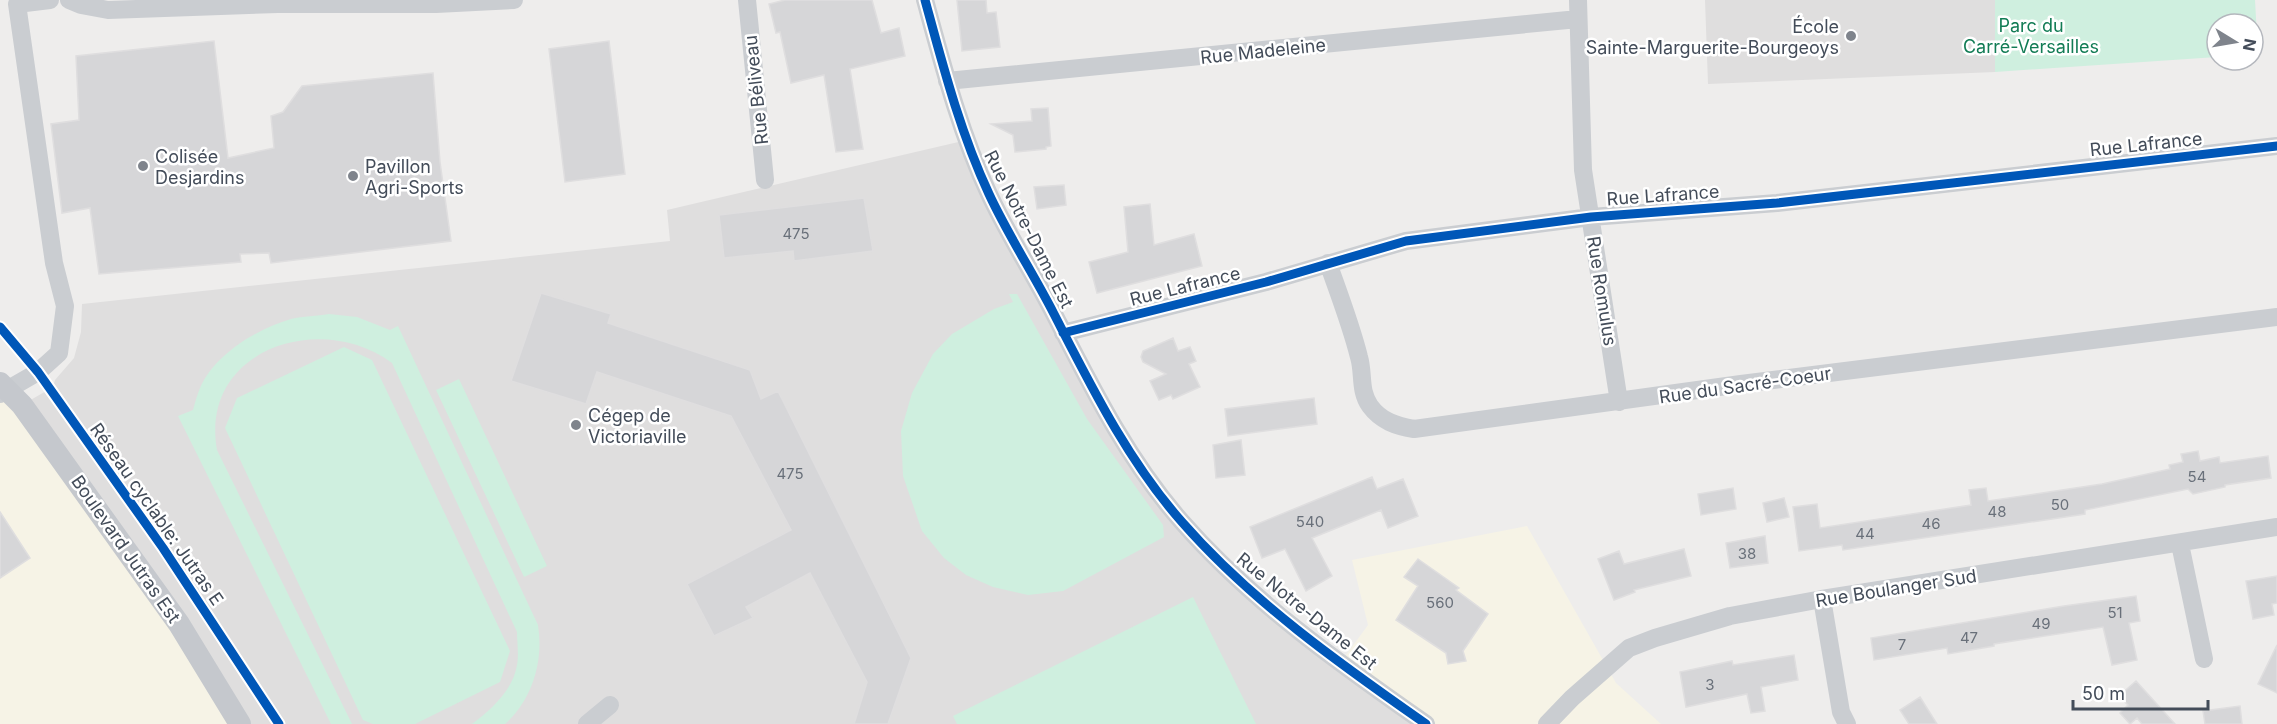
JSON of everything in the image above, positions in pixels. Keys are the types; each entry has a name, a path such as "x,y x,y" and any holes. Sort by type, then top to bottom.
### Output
{"main road":[{"name":"Boulevard Jutras Est","path":"2,389 22,405 138,564 179,624 240,724"}],"street":[{"path":"2,389 38,372 59,353 65,306 54,263 17,4 50,0"},
{"path":"69,0 81,5 108,10 278,4 436,4 514,0"},
{"name":"Rue Béliveau","path":"747,0 765,180"},
{"name":"Rue Notre-Dame Est","path":"925,0 947,81 967,140 989,194 1105,412 1149,480 1180,521 1238,580 1341,662 1426,724"},
{"name":"Rue Romulus","path":"1578,0 1583,170 1619,402"},
{"name":"Rue Madeleine","path":"947,81 1578,19"},
{"name":"Rue Lafrance","path":"1063,333 1266,282 1406,241 1591,217 1777,203 2277,146"},
{"name":"Rue du Sacré-Coeur","path":"1328,263 1360,359 1361,387 1369,405 1380,418 1395,426 1414,429 1742,384 2277,317"},
{"name":"Rue Boulanger Sud","path":"1547,724 1572,698 1629,648 1730,616 1822,599 2277,527"},
{"path":"2180,544 2204,659"},
{"path":"1822,599 1842,712 1847,724"},
{"path":"587,724 609,705"}],"shaded area":[{"name":"École Sainte-Marguerite-Bourgeoys","path":"1705,0 1995,0 1995,72 1708,84"},
{"name":"Cégep de Victoriaville","path":"967,140 1105,412 1238,580 1426,724 239,724 22,405 53,387 55,380 74,358 81,332 82,304 670,241 667,210"},
{"path":"0,375 239,724 0,724"},
{"path":"1527,526 1616,683 1661,724 1426,724 1341,662 1368,625 1352,560"}],"green space":[{"name":"Parc du Carré-Versailles","path":"1995,0 2255,0 2256,12 2205,12 2205,58 1995,72"},
{"path":"1009,294 1017,294 1087,419 1163,525 1164,537 1063,591 1028,595 993,587 966,575 944,558 922,531 903,476 901,431 912,393 933,354 952,334 994,309 1013,302"},
{"path":"329,314 357,317 390,330 398,326 538,625 539,652 534,679 522,703 505,724 472,724 494,706 511,683 518,661 517,632 392,363 363,347 332,340 301,341 271,349 246,364 227,386 216,415 217,450 352,724 331,724 178,416 193,410 207,376 216,364 238,344 278,323 300,317"},
{"path":"344,347 372,360 510,651 500,682 415,724 373,724 363,720 225,428 237,398"},
{"path":"459,379 547,566 524,577 436,390"},
{"path":"1193,597 1256,724 957,724 953,716"}],"building":[{"path":"785,0 872,0 881,33 899,28 905,56 850,69 863,149 836,152 824,75 791,83 780,32 776,33 769,4"},
{"path":"957,0 986,0 987,13 996,12 1000,47 962,51"},
{"path":"214,41 228,158 274,148 271,116 283,112 302,86 433,73 440,162 451,241 271,263 269,253 240,254 241,262 99,274 90,208 62,213 51,124 79,120 76,56"},
{"path":"609,41 625,174 565,182 549,49"},
{"path":"1048,108 1051,146 1046,149 1015,152 1013,135 991,124 1032,121 1031,109"},
{"path":"1064,185 1066,205 1037,209 1034,187"},
{"path":"864,198 873,251 794,261 793,251 724,258 719,215"},
{"path":"1150,204 1154,245 1194,234 1202,266 1097,293 1089,262 1128,252 1124,207"},
{"name":"Cégep de Victoriaville","path":"541,293 611,314 608,323 750,370 761,399 778,391 911,658 888,724 854,724 867,682 810,573 746,607 753,618 714,636 687,584 791,530 731,416 597,372 586,404 511,381"},
{"path":"1173,338 1178,351 1190,347 1196,361 1189,364 1200,387 1173,399 1171,395 1159,400 1150,381 1166,374 1143,362 1141,357 1143,351"},
{"path":"1314,398 1317,424 1228,436 1225,409"},
{"path":"1241,440 1245,475 1216,478 1213,445"},
{"path":"2198,451 2200,461 2219,457 2220,463 2268,456 2271,478 2225,485 2225,487 2193,494 2188,489 2085,510 2085,514 1843,550 1842,545 1799,551 1793,507 1817,504 1820,528 1971,505 1969,490 1986,488 1988,501 2102,484 2170,469 2169,465 2183,462 2181,454"},
{"path":"1372,477 1377,489 1403,479 1418,516 1388,528 1381,510 1312,538 1332,576 1306,591 1285,549 1262,558 1250,527"},
{"path":"1733,488 1736,509 1701,515 1698,494"},
{"path":"1784,498 1789,517 1767,522 1763,503"},
{"path":"0,512 30,558 0,578"},
{"path":"1765,536 1768,563 1730,568 1726,543"},
{"path":"1684,549 1691,576 1634,590 1635,592 1614,600 1598,559 1619,551 1624,564"},
{"path":"1418,559 1459,588 1456,590 1488,614 1463,651 1466,661 1448,664 1446,653 1396,620 1418,586 1404,577"},
{"path":"2277,576 2277,603 2272,604 2274,615 2253,619 2246,581"},
{"path":"2136,596 2140,621 2129,623 2137,660 2112,665 2103,627 1994,644 1994,646 1948,654 1947,648 1874,660 1871,638"},
{"path":"2277,645 2277,693 2258,684"},
{"path":"1794,655 1798,680 1761,687 1765,711 1751,713 1747,694 1686,707 1680,672 1732,661 1733,665"},
{"path":"2136,681 2175,724 2142,724 2137,718 2130,724 2120,713 2128,705 2119,696"},
{"path":"1920,697 1937,724 1909,724 1900,710"},
{"path":"2240,706 2242,724 2205,724 2203,711"}],"cycle path":[{"path":"925,0 961,123 989,194 1097,395 1144,474 1182,522 1209,551 1267,605 1329,655 1426,724"},
{"path":"1063,333 1266,282 1406,241 1591,217 1777,203 2277,146"},
{"name":"Réseau cyclable: Jutras E","path":"0,327 38,372 163,548 279,724"}],"place":[{"name":"École Sainte-Marguerite-Bourgeoys","path":"1851,36"},
{"name":"Colisée Desjardins","path":"143,166"},
{"name":"Pavillon Agri-Sports","path":"353,176"},
{"name":"Cégep de Victoriaville","path":"576,425"}]}
